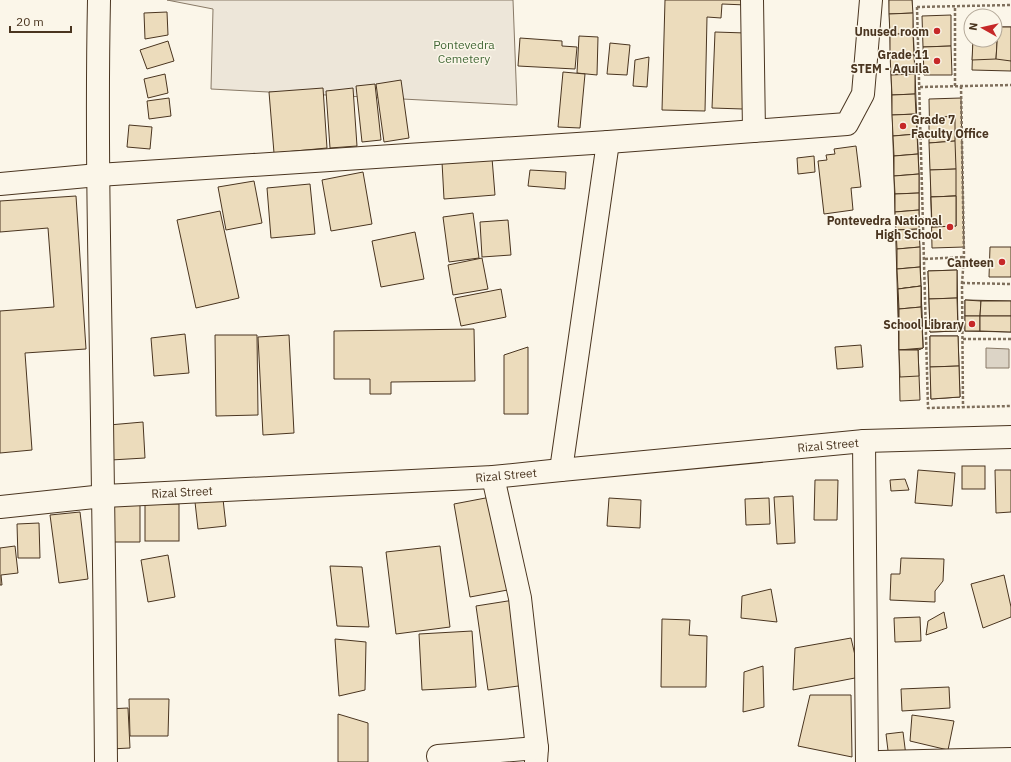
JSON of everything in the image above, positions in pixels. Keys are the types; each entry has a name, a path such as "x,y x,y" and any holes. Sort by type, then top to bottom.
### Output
{"main road":[{"path":"99,0 98,175 104,496 106,762"},
{"path":"752,0 754,131"},
{"path":"0,184 98,175 608,142 847,124 863,94 872,0"},
{"path":"561,470 608,142"},
{"name":"Rizal Street","path":"0,507 104,496 493,477 864,441 1011,437"},
{"path":"864,441 867,762"},
{"path":"438,756 536,755 520,598 493,477"},
{"path":"880,762 1011,759"}],"path":[{"path":"918,7 1011,6"},
{"path":"918,7 1011,6"},
{"path":"918,7 928,408 1011,406"},
{"path":"955,7 955,86"},
{"path":"920,87 1011,85"},
{"path":"961,86 964,257 962,283 963,407"},
{"path":"925,259 964,257"},
{"path":"962,283 1011,284"},
{"path":"963,339 1011,339"}],"green space":[{"name":"Pontevedra Cemetery","path":"167,0 513,0 517,105 211,89 213,9"}],"shaded area":[{"path":"986,348 1009,349 1009,368 986,368"}],"building":[{"path":"665,0 746,0 746,5 722,4 721,18 707,17 705,111 662,110"},
{"path":"889,0 912,0 919,174 919,229 923,348 918,350 899,350"},
{"path":"889,0 912,0 913,13 889,14"},
{"path":"167,12 168,35 145,39 144,13"},
{"path":"913,13 913,34 890,34 889,14"},
{"name":"Unused room","path":"951,15 951,46 923,47 922,16"},
{"path":"1003,27 1011,27 1011,71 972,70 973,48 1003,48"},
{"path":"1003,27 1011,27 1011,61 996,59 997,48 1003,48"},
{"path":"715,32 746,33 743,109 712,108"},
{"path":"890,34 913,34 914,55 890,55"},
{"path":"579,36 598,37 597,75 577,73"},
{"path":"520,38 562,41 562,46 577,47 575,69 518,66"},
{"path":"168,41 174,61 147,69 140,50"},
{"path":"610,43 630,45 627,75 607,74"},
{"name":"Grade 11 STEM - Aquila","path":"951,46 952,75 924,75 923,47"},
{"path":"973,48 997,48 996,59 972,60"},
{"path":"890,55 914,55 915,74 891,75"},
{"path":"649,57 647,87 633,86 635,60"},
{"path":"563,72 585,74 580,128 558,127"},
{"path":"165,74 168,93 148,98 144,79"},
{"path":"915,74 915,94 892,95 891,75"},
{"path":"401,80 409,138 384,142 376,84"},
{"path":"375,84 381,140 362,142 356,86"},
{"path":"323,88 327,148 274,153 269,92"},
{"path":"353,88 357,146 330,148 326,91"},
{"path":"915,94 916,114 892,115 892,95"},
{"path":"169,98 171,116 149,119 147,101"},
{"path":"961,98 964,247 932,248 929,99"},
{"path":"916,114 917,134 893,136 892,115"},
{"path":"955,116 955,141 929,143 929,118"},
{"path":"129,125 152,127 150,149 127,147"},
{"path":"917,134 918,154 894,156 893,136"},
{"path":"955,141 956,169 930,170 929,143"},
{"path":"856,146 861,187 851,188 853,210 824,214 818,161 827,160 826,155 835,154 834,149"},
{"path":"918,154 919,174 894,176 894,156"},
{"path":"814,156 815,172 798,174 797,158"},
{"path":"492,158 495,195 444,199 442,162"},
{"path":"956,169 956,196 931,197 930,170"},
{"path":"530,170 566,172 565,189 528,186"},
{"path":"363,172 372,224 331,231 322,180"},
{"path":"919,174 919,193 895,194 894,176"},
{"path":"254,181 262,223 226,230 218,187"},
{"path":"310,184 315,234 271,238 267,188"},
{"path":"919,193 919,210 895,212 895,194"},
{"path":"76,196 86,349 25,353 32,450 0,453 0,311 54,307 48,228 0,232 0,201"},
{"path":"956,196 956,226 932,227 931,197"},
{"path":"956,196 956,226 932,227 931,197"},
{"path":"919,210 919,229 896,230 895,212"},
{"path":"220,211 239,298 196,308 177,220"},
{"path":"473,213 479,258 449,262 443,217"},
{"path":"508,220 511,255 482,257 480,222"},
{"path":"919,229 920,247 897,249 896,230"},
{"path":"415,232 424,279 381,287 372,241"},
{"path":"920,247 920,267 897,269 897,249"},
{"path":"990,247 1011,247 1011,277 989,277"},
{"path":"482,258 488,289 453,295 448,265"},
{"path":"920,267 921,286 898,289 897,269"},
{"path":"957,270 958,331 930,332 928,271"},
{"path":"957,270 957,298 929,299 928,271"},
{"path":"921,286 923,348 918,350 899,350 898,289"},
{"path":"921,286 921,307 899,309 898,289"},
{"path":"501,289 506,317 461,326 455,298"},
{"path":"957,298 958,331 930,332 929,299"},
{"path":"965,300 1011,301 1011,332 965,331"},
{"path":"965,300 981,301 980,316 965,316"},
{"path":"981,301 1011,301 1011,316 980,316"},
{"path":"921,307 922,326 899,327 899,309"},
{"path":"965,316 980,316 980,331 965,331"},
{"path":"980,316 1011,316 1011,332 980,331"},
{"path":"922,326 923,348 899,350 899,327"},
{"path":"474,329 475,381 391,382 391,394 370,394 370,379 334,379 334,331"},
{"path":"185,334 189,373 154,376 151,338"},
{"path":"215,335 257,335 258,415 216,416"},
{"path":"289,335 294,433 263,435 258,337"},
{"path":"930,336 958,336 960,397 931,399"},
{"path":"930,336 958,336 959,366 930,367"},
{"path":"861,345 863,367 837,369 835,347"},
{"path":"528,347 528,414 504,414 504,355"},
{"path":"899,350 918,350 920,400 900,401"},
{"path":"899,350 918,350 919,376 900,377"},
{"path":"959,366 960,397 931,399 930,367"},
{"path":"143,422 145,458 111,460 109,425"},
{"path":"962,466 985,466 985,489 962,489"},
{"path":"918,470 955,473 952,506 915,503"},
{"path":"995,470 1011,470 1011,512 996,513"},
{"path":"905,479 909,490 891,491 890,480"},
{"path":"815,480 838,480 837,520 814,520"},
{"path":"496,496 513,589 470,597 454,504"},
{"path":"793,496 795,543 777,544 774,497"},
{"path":"609,498 641,500 640,528 607,526"},
{"path":"769,498 770,524 746,525 745,499"},
{"path":"223,499 226,526 198,529 195,502"},
{"path":"145,504 179,504 179,541 145,541"},
{"path":"110,505 140,505 140,542 109,542"},
{"path":"80,512 88,579 59,583 50,515"},
{"path":"39,523 40,558 18,558 17,524"},
{"path":"15,546 18,573 1,575 2,585 0,585 0,548"},
{"path":"440,546 450,627 396,634 386,552"},
{"path":"168,555 175,597 148,602 141,560"},
{"path":"901,558 944,559 943,581 935,591 935,602 890,600 891,574 900,574"},
{"path":"330,566 362,567 369,627 337,626"},
{"path":"1004,575 1011,607 1011,617 983,628 971,584"},
{"path":"771,589 777,622 741,618 742,596"},
{"path":"514,600 526,685 488,690 476,606"},
{"path":"944,612 947,628 926,635 928,621"},
{"path":"920,617 921,641 895,642 894,618"},
{"path":"662,619 690,620 689,635 707,636 706,687 661,687"},
{"path":"472,631 476,687 422,690 419,634"},
{"path":"851,638 860,677 793,690 795,648"},
{"path":"335,639 366,642 365,690 339,696"},
{"path":"763,666 764,707 743,712 744,672"},
{"path":"949,687 950,708 902,711 901,689"},
{"path":"810,695 851,695 852,757 798,746"},
{"path":"129,699 169,699 168,736 130,736"},
{"path":"128,708 130,748 110,749 107,709"},
{"path":"338,714 368,723 368,762 338,762"},
{"path":"912,715 954,721 948,750 910,741"},
{"path":"903,732 906,756 889,759 886,734"}],"place":[{"name":"Unused room","path":"937,31"},
{"name":"Grade 11 STEM - Aquila","path":"937,61"},
{"name":"Grade 7 Faculty Office","path":"903,126"},
{"name":"Pontevedra National High School","path":"950,227"},
{"name":"Canteen","path":"1002,262"},
{"name":"School Library","path":"972,324"}]}
